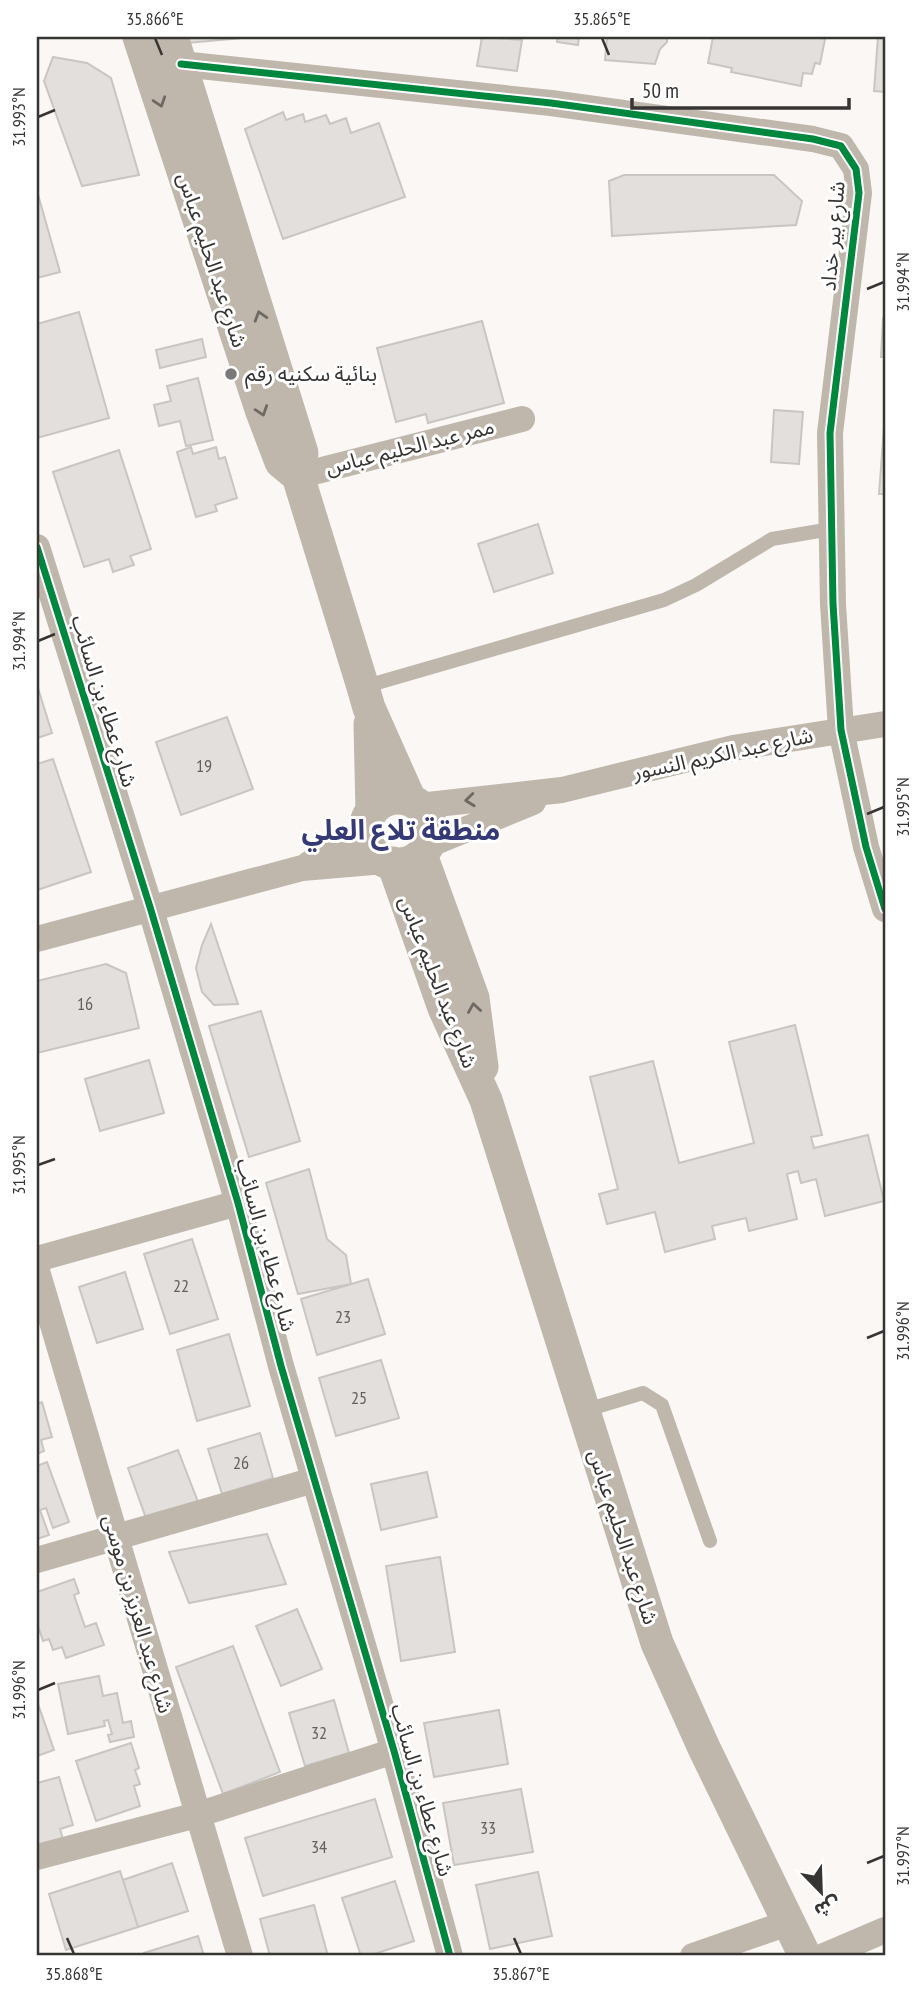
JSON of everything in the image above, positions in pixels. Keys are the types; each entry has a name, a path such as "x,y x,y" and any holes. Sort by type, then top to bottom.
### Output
{"street":[{"name":"شارع عبد الحليم عباس","path":"139,37 262,412 281,462 298,476"},
{"name":"شارع عبد الحليم عباس","path":"176,50 302,453 298,476 366,697 415,803"},
{"name":"شارع بير خداد","path":"176,50 813,139 841,146 856,169 859,193 830,433 833,604 841,730 866,847 885,909"},
{"name":"ممر عبد الحليم عباس","path":"298,476 522,419"},
{"name":"شارع عطاء بن السائب","path":"37,547 150,908 238,1203 450,1956"},
{"name":"شارع عبد الحليم عباس","path":"366,697 369,821"},
{"name":"شارع عبد الكريم النسور","path":"415,803 562,790 733,748 885,724"},
{"name":"شارع عبد الكريم النسور","path":"37,939 302,868 407,856 562,790"},
{"path":"400,798 415,803 431,824 431,835 407,856 371,849 369,821 380,804 389,799 400,798"},
{"name":"شارع عبد الكريم النسور","path":"302,868 369,821"},
{"name":"شارع عبد الحليم عباس","path":"407,856 444,1008 486,1100 657,1643 699,1738 805,1956"},
{"path":"37,1259 238,1203"},
{"name":"شارع عبد العزيز بن موسى","path":"37,1271 240,1956"},
{"path":"37,1560 314,1480"},
{"path":"37,1857 197,1815 394,1751"},
{"path":"694,1956 788,1923"},
{"path":"824,1956 885,1930"}],"lane":[{"path":"366,697 664,600 696,585 772,539 831,530"},
{"path":"583,1411 643,1393 662,1405 710,1541"}],"building":[{"path":"185,37 254,37 187,43"},
{"path":"482,37 522,40 517,71 477,66"},
{"path":"558,37 579,37 578,45 557,42"},
{"path":"607,37 667,37 667,42 660,49 655,64 605,60"},
{"path":"713,37 825,39 820,64 815,63 812,74 803,73 801,86 731,72 732,68 708,63"},
{"path":"878,37 885,37 885,92 874,91"},
{"path":"53,57 87,63 111,78 139,175 82,186 44,81"},
{"path":"283,112 286,120 303,114 305,122 326,115 330,124 346,118 351,133 379,123 405,197 283,239 245,129"},
{"path":"624,175 774,175 802,201 796,225 612,236 609,181"},
{"path":"37,191 60,272 37,278"},
{"path":"79,312 109,418 37,438 37,324"},
{"path":"883,318 885,357 881,357"},
{"path":"482,321 504,403 428,423 426,414 396,422 377,348"},
{"path":"202,339 206,357 160,368 156,350"},
{"path":"198,378 213,440 186,446 180,421 159,426 154,405 171,401 167,386"},
{"path":"774,410 803,412 799,464 771,462"},
{"path":"885,414 885,494 879,494"},
{"path":"191,447 193,454 216,447 219,459 225,457 237,498 215,505 217,511 196,517 177,452"},
{"path":"119,450 151,549 130,556 134,565 113,572 109,559 84,567 53,472"},
{"path":"538,524 553,573 494,592 478,544"},
{"path":"37,685 52,733 37,738"},
{"path":"227,717 253,789 181,815 156,742"},
{"path":"53,759 91,872 37,890 37,764"},
{"path":"211,924 238,1004 214,1005 202,992 196,968"},
{"path":"106,964 126,973 139,1028 37,1053 37,981"},
{"path":"261,1011 300,1141 249,1157 209,1026"},
{"path":"795,1025 822,1135 811,1137 814,1148 868,1135 884,1201 825,1216 816,1179 801,1183 798,1171 787,1174 797,1219 749,1231 746,1218 712,1226 715,1239 665,1252 655,1212 607,1224 599,1194 618,1189 590,1077 653,1061 679,1163 754,1143 729,1042"},
{"path":"149,1060 164,1113 100,1131 85,1079"},
{"path":"309,1169 327,1239 346,1255 351,1284 298,1294 266,1183"},
{"path":"192,1239 218,1319 170,1334 144,1254"},
{"path":"125,1272 143,1329 97,1343 79,1287"},
{"path":"368,1279 385,1334 317,1355 301,1299"},
{"path":"229,1334 250,1406 197,1421 177,1350"},
{"path":"381,1360 399,1418 336,1436 319,1378"},
{"path":"42,1402 52,1437 41,1440 44,1451 37,1454 37,1404"},
{"path":"260,1433 273,1478 222,1494 208,1449"},
{"path":"178,1450 198,1502 147,1521 128,1468"},
{"path":"47,1462 69,1522 53,1528 46,1508 40,1510 49,1535 37,1539 37,1466"},
{"path":"427,1472 437,1517 381,1530 371,1484"},
{"path":"267,1534 286,1584 189,1603 169,1552"},
{"path":"440,1557 455,1652 401,1661 386,1566"},
{"path":"74,1579 79,1593 74,1595 85,1627 96,1623 104,1645 66,1658 62,1647 53,1650 49,1639 43,1641 39,1629 37,1630 37,1592"},
{"path":"297,1609 322,1669 281,1686 256,1626"},
{"path":"233,1646 280,1772 223,1794 176,1667"},
{"path":"99,1676 103,1696 117,1693 123,1723 131,1721 134,1737 110,1742 108,1735 112,1734 108,1720 104,1721 105,1726 68,1734 58,1684"},
{"path":"334,1700 349,1753 305,1766 289,1713"},
{"path":"37,1701 54,1750 37,1756"},
{"path":"499,1710 508,1764 434,1777 424,1723"},
{"path":"131,1743 139,1768 135,1770 140,1784 134,1786 140,1806 96,1821 76,1761"},
{"path":"59,1777 73,1825 60,1829 63,1839 37,1847 37,1783"},
{"path":"521,1789 533,1852 454,1865 443,1803"},
{"path":"375,1799 392,1857 263,1896 245,1838"},
{"path":"172,1863 188,1911 138,1927 123,1880"},
{"path":"120,1871 138,1927 66,1950 49,1894"},
{"path":"538,1872 552,1936 490,1949 476,1885"},
{"path":"395,1881 414,1941 361,1956 342,1898"},
{"path":"314,1905 328,1956 270,1956 260,1919"},
{"path":"198,1936 204,1956 145,1956 144,1953"}],"cycle path":[{"path":"181,64 551,103 813,139 841,146 856,169 859,193 830,433 833,604 841,730 866,847 885,909"},
{"path":"37,547 150,907 238,1203 281,1366 394,1751 450,1956"}],"place":[{"name":"بنائية سكنيه رقم","path":"231,374"}],"district":[{"name":"منطقة تلاع العلي","path":"401,830"}]}
